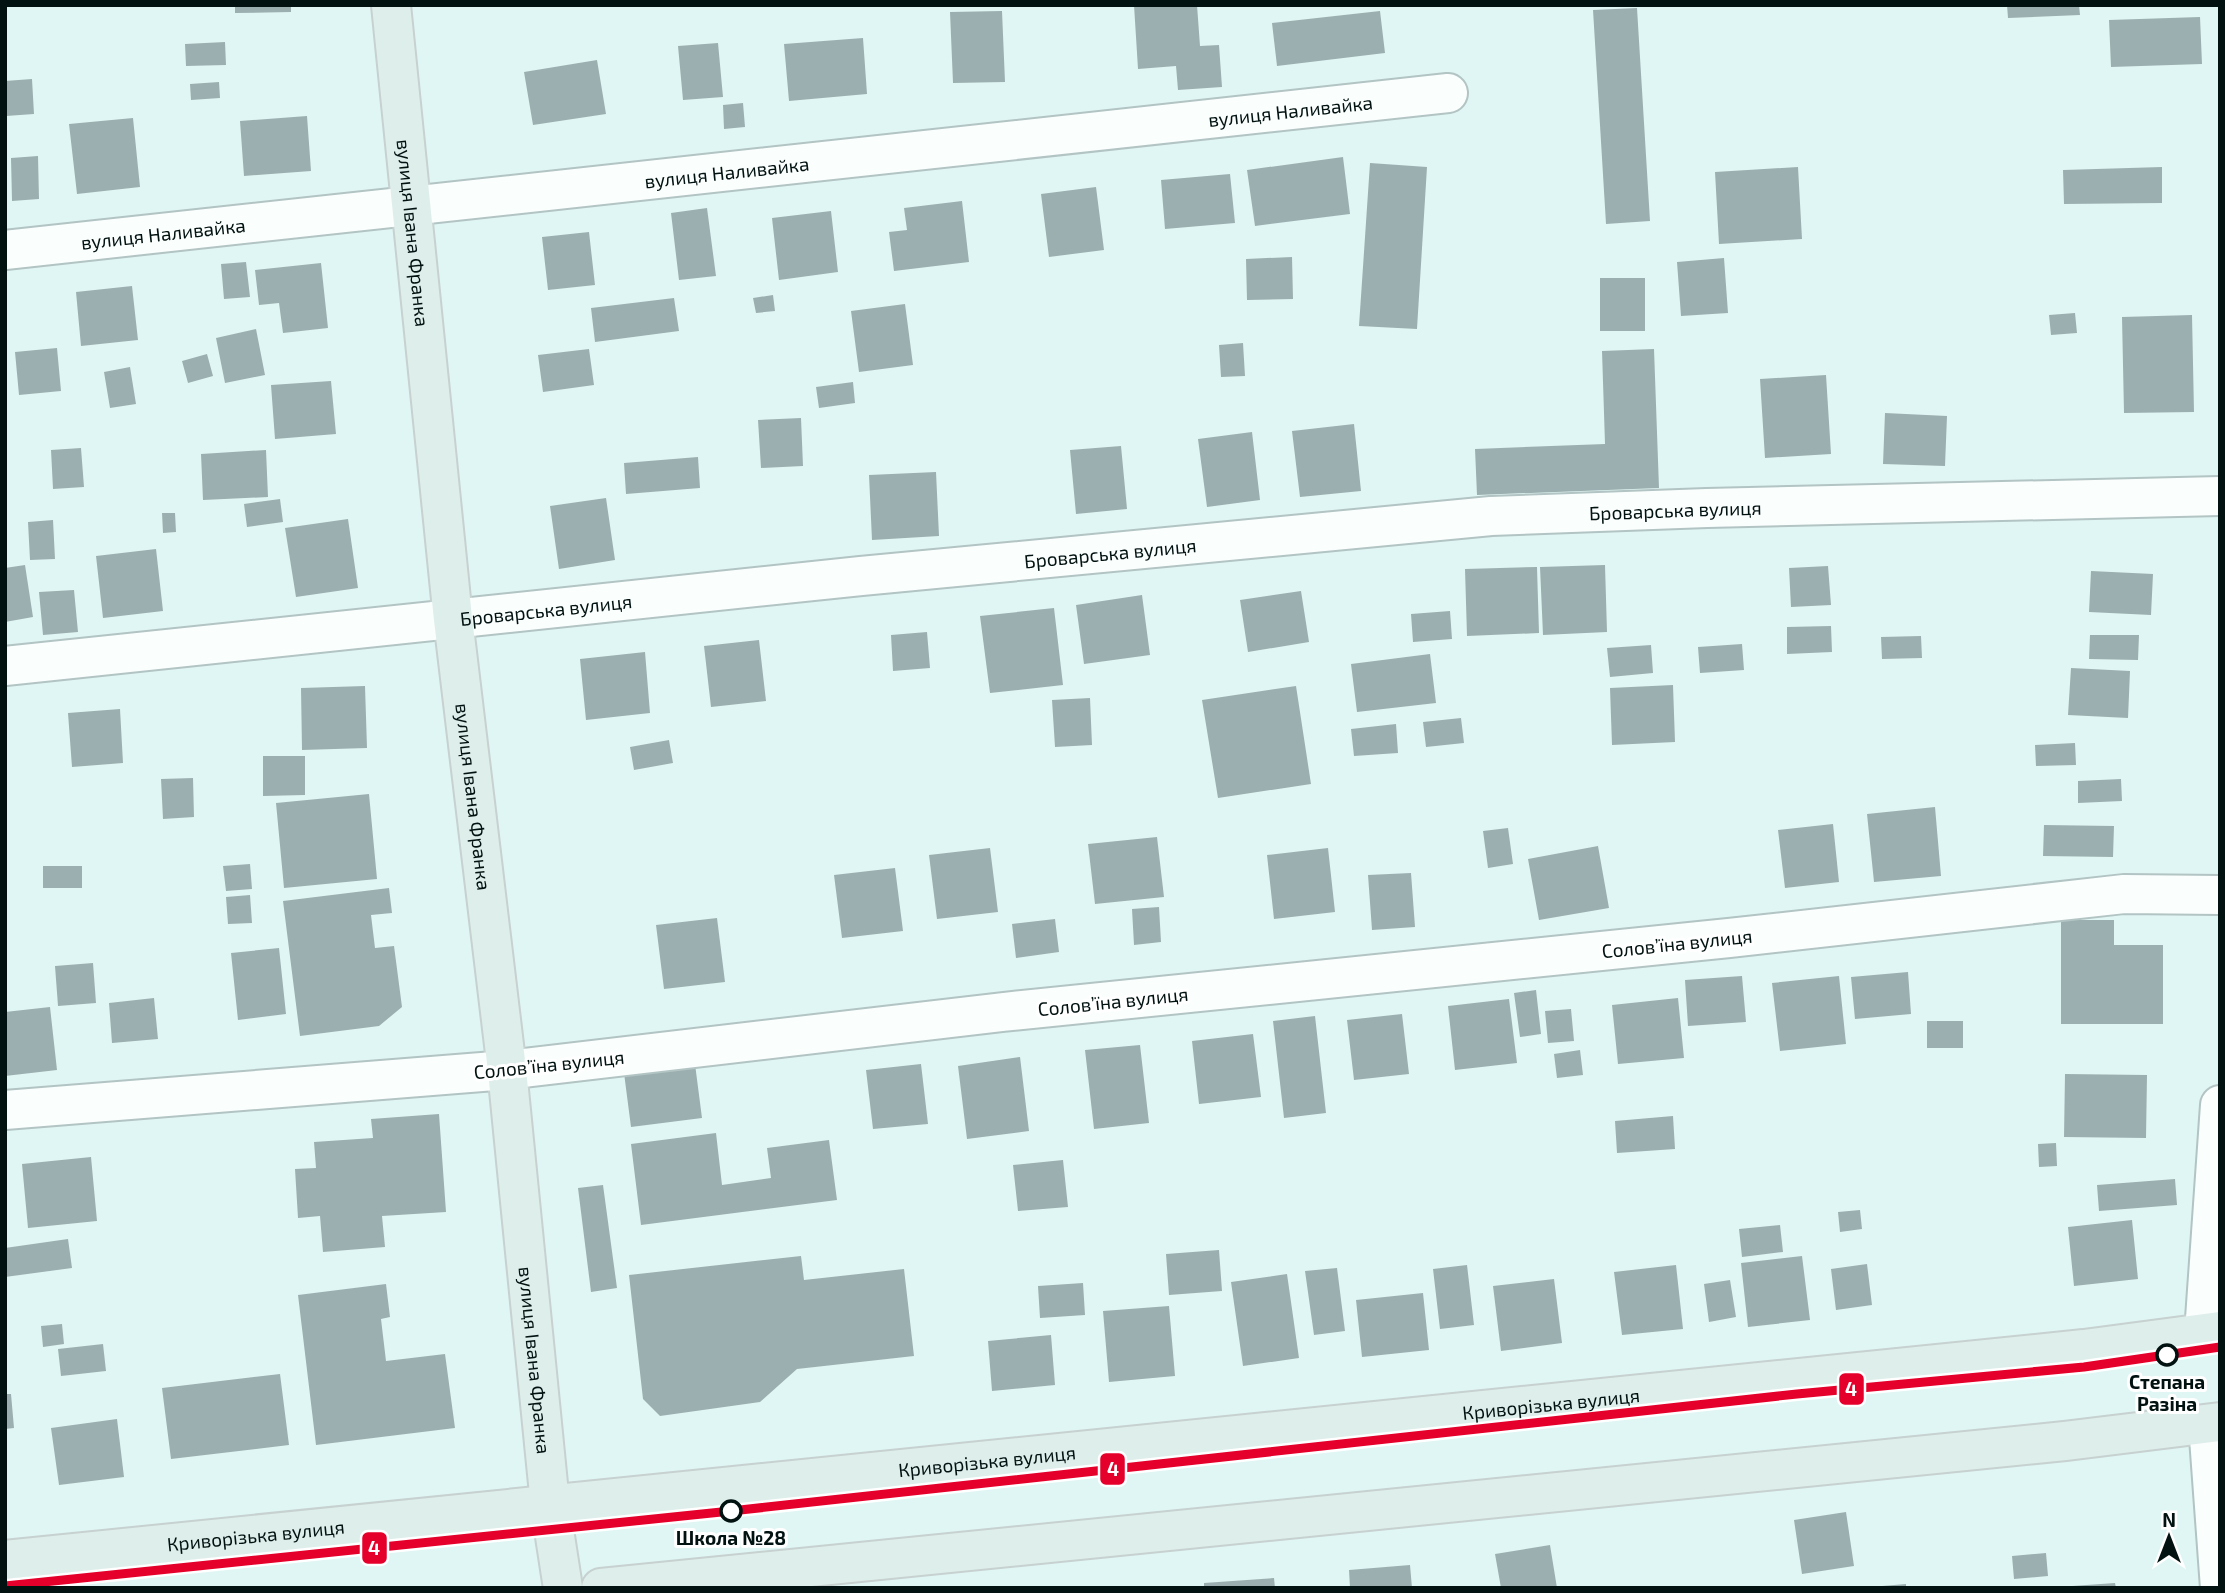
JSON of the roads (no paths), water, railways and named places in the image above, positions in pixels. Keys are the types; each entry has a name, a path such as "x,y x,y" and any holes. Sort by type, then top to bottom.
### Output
{"main road":[{"name":"вулиця Івана Франка","path":"391,5 453,619 507,1070 550,1504 563,1588"},
{"name":"Криворізька вулиця","path":"5,1560 2084,1349 2212,1332"},
{"path":"601,1588 845,1576 2214,1423"}],"street":[{"name":"вулиця Наливайка","path":"5,250 1448,93"},
{"name":"Броварська вулиця","path":"5,666 874,575 1491,516 2220,496"},
{"name":"Соловʼїна вулиця","path":"5,1110 507,1070 1003,1012 1729,938 2124,894 2220,895"},
{"path":"2212,1332 2220,1105"},
{"path":"2214,1423 2220,1588"}],"place":[{"name":"Степана Разіна","path":"2167,1355"},
{"name":"Школа №28","path":"731,1511"}]}
